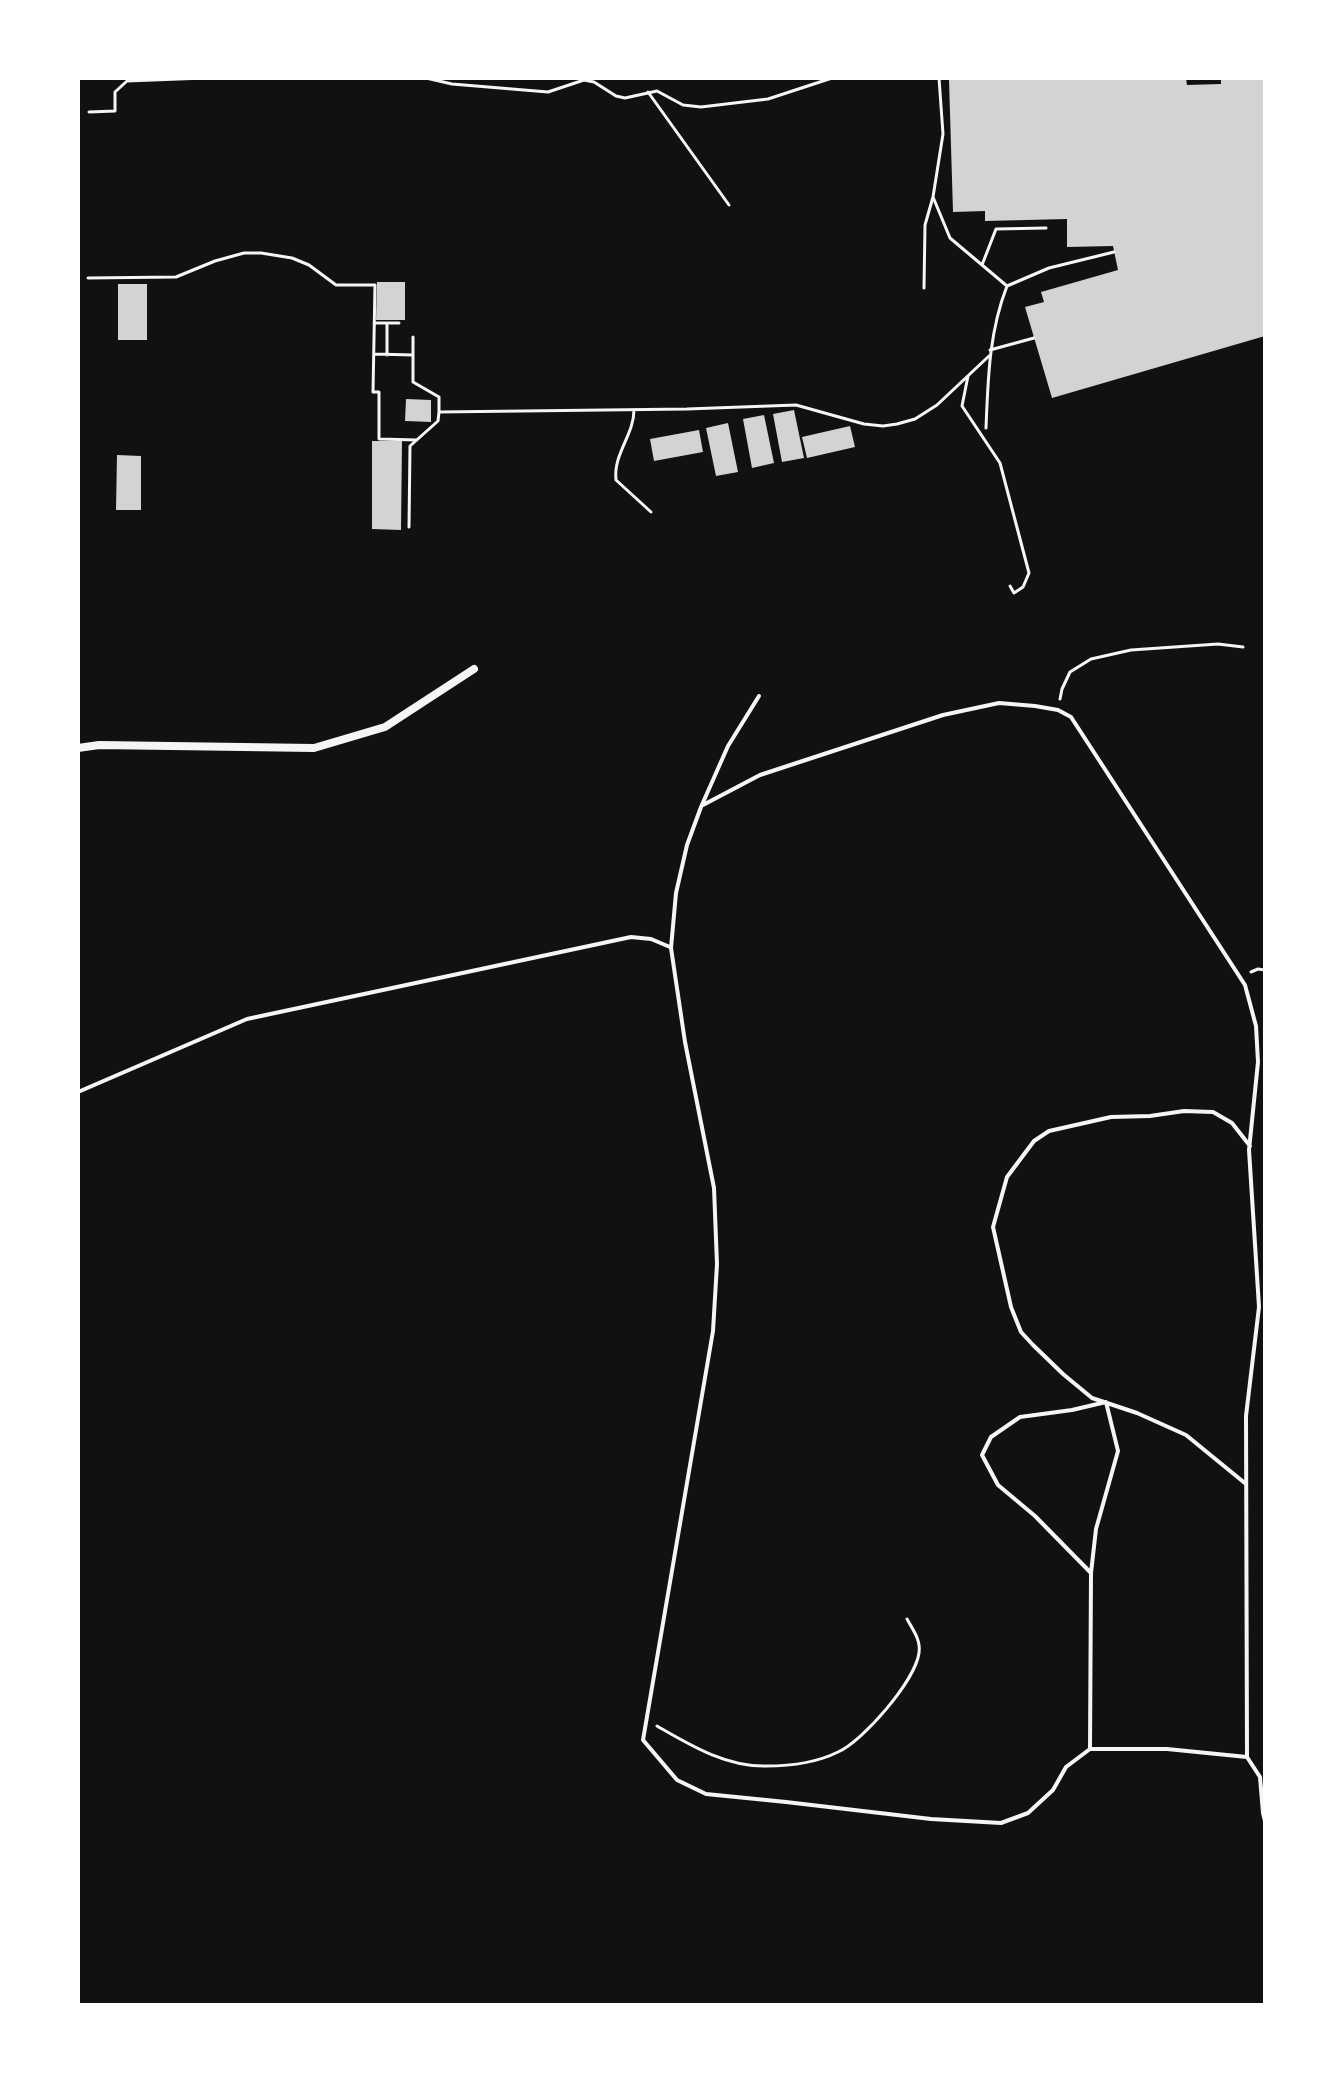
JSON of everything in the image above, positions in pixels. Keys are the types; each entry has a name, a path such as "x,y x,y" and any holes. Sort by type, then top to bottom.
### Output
{"street":[{"path":"78,748 99,745 314,748 385,727 474,669"}],"lane":[{"path":"759,696 728,746 701,807 687,845 676,893 671,948 685,1042 714,1188 717,1264 713,1331 643,1740 677,1780 706,1794 931,1819 1001,1823 1028,1813 1053,1790 1066,1767 1090,1749 1167,1749 1247,1757"},
{"path":"701,807 760,775 943,715 999,703 1058,710 1071,717 1245,985 1256,1026 1258,1062 1250,1146 1259,1307 1246,1416 1247,1757 1260,1777 1265,1821"},
{"path":"78,1092 247,1019 631,937 651,939 671,948"},
{"path":"1246,1484 1186,1435 1137,1413 1092,1398 1021,1332 1008,1293 993,1227 1007,1177 1034,1141 1049,1131 1111,1117 1184,1111 1213,1112 1232,1123 1250,1146"},
{"path":"1090,1749 1091,1573 1096,1529 1118,1451 1106,1402"},
{"path":"1091,1573 1035,1516 998,1485 982,1455 991,1437 1020,1417 1106,1402"}],"path":[{"path":"89,112 115,111 115,92 127,81 205,78"},
{"path":"426,78 452,84 548,92 584,80 594,82 616,96 625,98 657,91 683,105 701,107 768,99 832,78"},
{"path":"924,288 925,225 933,197 943,134 939,78"},
{"path":"648,92 729,205"},
{"path":"933,197 950,238 1007,286"},
{"path":"982,265 996,229 1046,228"},
{"path":"986,428 990,353 999,306 1007,286 1049,268 1114,252"},
{"path":"88,278 176,277 196,267 244,253 261,253 292,258 309,265 336,285 375,285 373,392 379,392 379,439 417,440"},
{"path":"374,323 399,323"},
{"path":"387,323 387,355"},
{"path":"409,527 410,446 438,421 439,412 439,397 413,382 413,337"},
{"path":"439,412 796,405 864,424 883,426 915,419 937,405 990,353 1034,338"},
{"path":"374,354 413,355"},
{"path":"968,376 962,406 1000,463 1029,573 1023,587 1014,593 1010,586"},
{"path":"634,410 633,426 621,450 616,480 651,512"},
{"path":"1058,710 1062,689 1070,672 1091,659 1131,650 1218,644 1243,647"},
{"path":"1240,977 1258,969 1265,970"},
{"path":"646,1720 696,1749 762,1767 800,1764 840,1752 892,1704 908,1677 919,1654 917,1636 907,1619"}],"building":[{"path":"1186,78 1187,85 1221,84 1221,78 1265,78 1265,336 1052,398 1025,307 1044,302 1041,292 1118,270 1113,246 1067,247 1067,219 985,221 985,211 953,212 949,80"},
{"path":"377,282 405,282 405,320 376,320"},
{"path":"118,284 147,284 147,340 118,340"},
{"path":"406,399 431,400 431,422 405,421"},
{"path":"794,410 804,458 782,462 773,414"},
{"path":"764,415 774,463 752,468 743,419"},
{"path":"728,423 738,472 716,476 706,428"},
{"path":"850,426 855,447 807,458 802,437"},
{"path":"699,430 703,452 654,461 650,439"},
{"path":"372,441 402,441 401,530 372,529"},
{"path":"117,455 141,456 141,510 116,510"}]}
